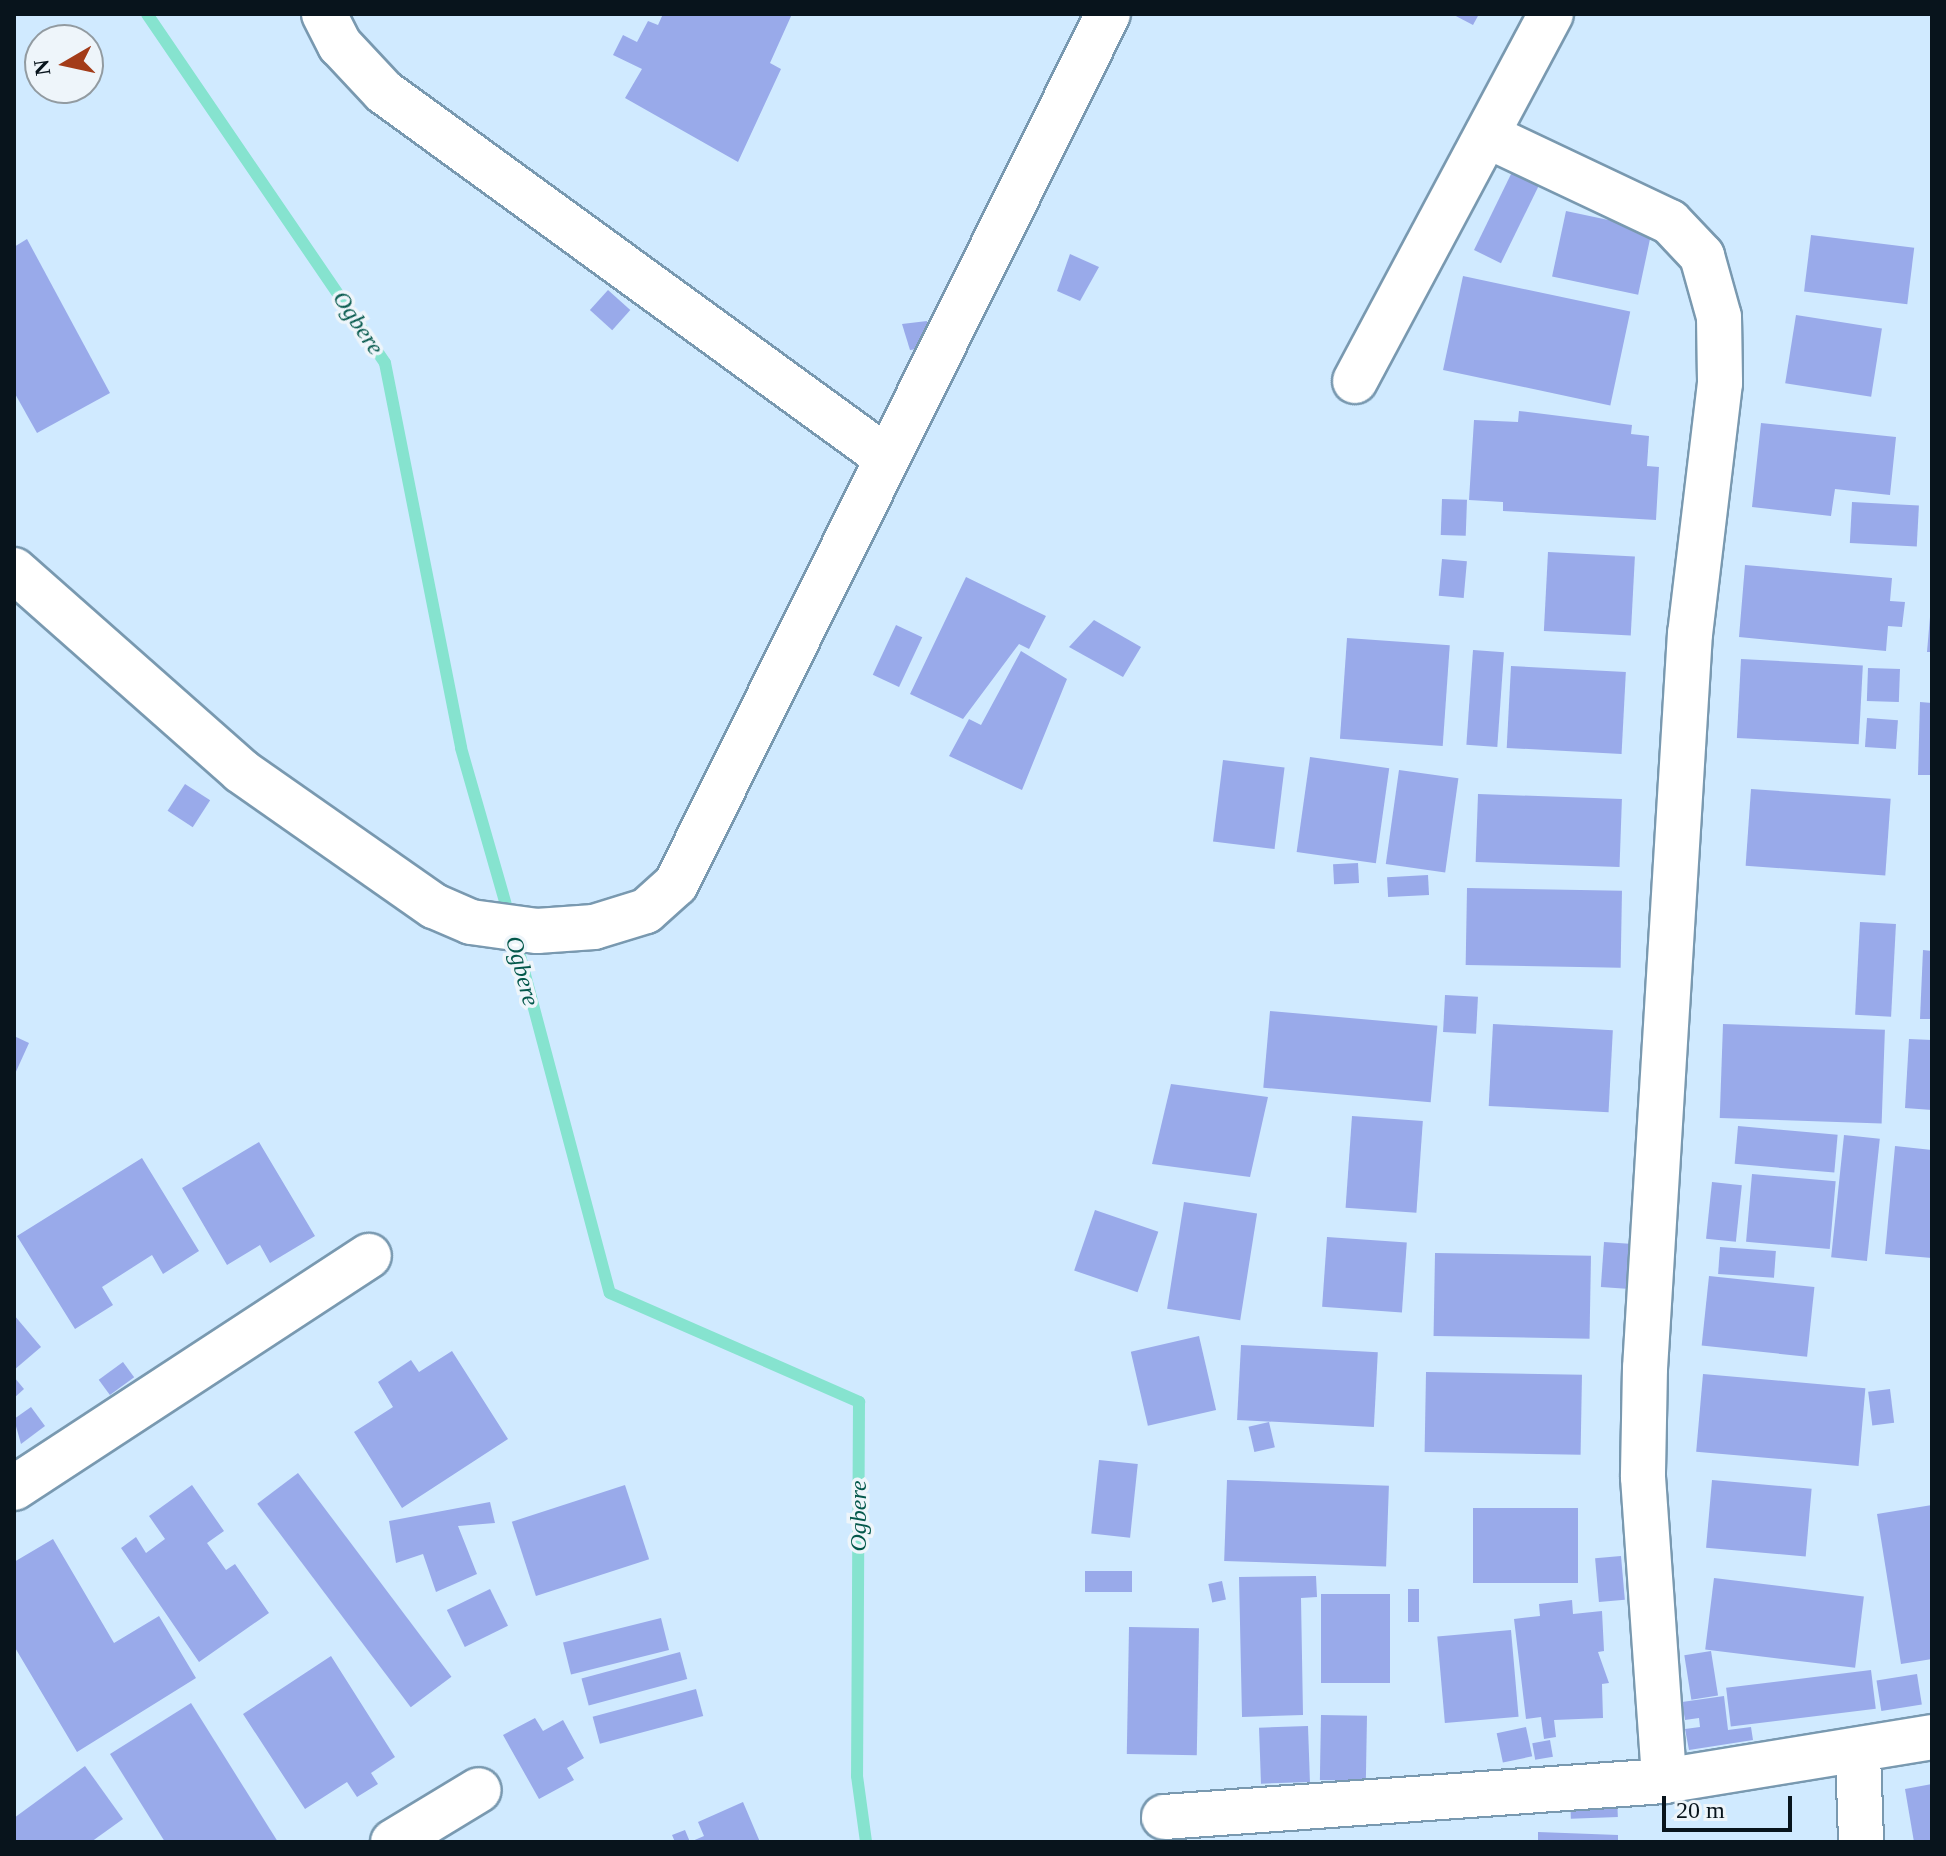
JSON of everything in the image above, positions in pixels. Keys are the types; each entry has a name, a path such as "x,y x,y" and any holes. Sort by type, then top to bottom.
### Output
{"street":[{"path":"324,14 340,45 384,92 884,456"},
{"path":"14,570 241,771 434,906 471,922 537,931 594,927 646,911 676,884 884,456 1108,14"},
{"path":"1355,381 1551,14"},
{"path":"1488,136 1670,222 1702,256 1719,317 1720,383 1690,633 1645,1368 1643,1477 1664,1781"},
{"path":"14,1488 369,1256"},
{"path":"1164,1817 1664,1781 1858,1754 1932,1737"},
{"path":"1858,1754 1861,1842"},
{"path":"393,1842 479,1790"}],"building":[{"path":"663,14 792,14 770,63 781,69 738,162 625,98 642,69 613,55 623,35 637,42 648,21 658,25"},
{"path":"1452,14 1479,14 1473,25"},
{"path":"1513,170 1540,183 1501,263 1474,250"},
{"path":"1566,211 1652,229 1638,295 1552,277"},
{"path":"1811,235 1914,248 1907,304 1804,292"},
{"path":"27,239 110,393 37,433 14,392 14,247"},
{"path":"1070,254 1099,267 1080,301 1057,291"},
{"path":"1463,276 1630,312 1610,405 1443,370"},
{"path":"608,290 630,310 612,330 590,310"},
{"path":"1796,315 1882,329 1871,397 1785,383"},
{"path":"927,321 932,347 910,350 902,324"},
{"path":"1519,411 1632,425 1631,434 1649,436 1647,466 1659,467 1656,520 1503,511 1503,502 1469,500 1474,420 1518,422"},
{"path":"1761,423 1896,437 1890,495 1835,489 1831,516 1752,507"},
{"path":"1442,499 1467,500 1466,536 1441,535"},
{"path":"1852,502 1919,506 1917,546 1850,543"},
{"path":"1548,552 1635,557 1631,635 1544,631"},
{"path":"1442,559 1467,561 1464,598 1439,596"},
{"path":"1745,565 1892,578 1890,601 1905,602 1902,627 1888,626 1886,651 1739,637"},
{"path":"966,577 1046,616 1029,649 1019,644 963,719 910,694"},
{"path":"1930,617 1932,652 1927,652"},
{"path":"1094,620 1141,647 1123,677 1069,647"},
{"path":"896,625 922,637 899,687 873,675"},
{"path":"1347,638 1450,645 1443,746 1340,739"},
{"path":"1473,650 1504,652 1497,747 1466,745"},
{"path":"1021,651 1067,679 1022,790 949,756 969,719 981,725"},
{"path":"1741,659 1863,665 1859,744 1737,738"},
{"path":"1511,666 1626,672 1622,754 1507,748"},
{"path":"1868,668 1900,669 1899,702 1867,701"},
{"path":"1920,702 1932,703 1932,775 1918,775"},
{"path":"1867,718 1898,720 1896,749 1865,747"},
{"path":"1310,757 1389,768 1376,863 1297,852"},
{"path":"1223,760 1285,768 1275,849 1213,841"},
{"path":"1399,770 1458,778 1445,872 1386,864"},
{"path":"185,784 210,800 193,827 168,811"},
{"path":"1751,789 1891,799 1885,876 1746,866"},
{"path":"1478,794 1622,799 1620,867 1476,862"},
{"path":"1358,863 1359,883 1334,884 1333,864"},
{"path":"1428,875 1429,895 1388,897 1387,877"},
{"path":"1467,888 1622,891 1621,968 1466,965"},
{"path":"1860,922 1896,924 1891,1017 1855,1015"},
{"path":"1923,950 1932,951 1932,1019 1920,1019"},
{"path":"1445,995 1478,997 1476,1034 1443,1032"},
{"path":"1270,1011 1437,1026 1431,1102 1263,1088"},
{"path":"1493,1024 1613,1030 1609,1112 1489,1106"},
{"path":"1723,1024 1885,1030 1882,1124 1720,1118"},
{"path":"14,1036 29,1043 14,1076"},
{"path":"1909,1039 1932,1040 1932,1110 1905,1108"},
{"path":"1171,1084 1268,1097 1250,1177 1152,1164"},
{"path":"1352,1116 1423,1121 1416,1213 1346,1208"},
{"path":"1738,1126 1838,1135 1834,1173 1735,1164"},
{"path":"1844,1135 1880,1139 1867,1261 1831,1257"},
{"path":"259,1142 315,1236 270,1263 260,1245 227,1265 182,1188"},
{"path":"1895,1146 1932,1150 1932,1258 1885,1254"},
{"path":"142,1158 199,1251 163,1274 152,1255 102,1287 113,1305 75,1329 17,1236"},
{"path":"1752,1174 1836,1181 1830,1249 1746,1242"},
{"path":"1712,1182 1742,1185 1736,1242 1706,1239"},
{"path":"1184,1202 1257,1214 1240,1320 1167,1309"},
{"path":"1095,1210 1158,1232 1138,1292 1074,1271"},
{"path":"1327,1237 1407,1243 1402,1312 1322,1307"},
{"path":"1604,1242 1633,1244 1630,1289 1601,1287"},
{"path":"1720,1247 1776,1251 1774,1278 1718,1274"},
{"path":"1435,1253 1591,1256 1590,1339 1434,1336"},
{"path":"1709,1276 1814,1287 1807,1357 1702,1346"},
{"path":"14,1315 41,1347 14,1370"},
{"path":"1199,1336 1216,1410 1148,1426 1131,1352"},
{"path":"1241,1345 1378,1352 1374,1427 1237,1420"},
{"path":"452,1351 508,1439 402,1508 354,1432 393,1407 378,1382 411,1360 419,1372"},
{"path":"123,1362 134,1377 110,1395 99,1380"},
{"path":"1426,1372 1582,1375 1581,1455 1425,1452"},
{"path":"1703,1374 1865,1388 1859,1466 1696,1452"},
{"path":"14,1377 24,1389 14,1398"},
{"path":"1890,1389 1894,1423 1872,1425 1868,1392"},
{"path":"31,1407 45,1426 21,1444 14,1419"},
{"path":"1269,1422 1275,1447 1254,1452 1249,1427"},
{"path":"1099,1460 1138,1464 1130,1538 1091,1534"},
{"path":"298,1473 451,1677 411,1707 257,1504"},
{"path":"1227,1480 1389,1486 1386,1567 1224,1561"},
{"path":"1712,1480 1812,1489 1806,1556 1706,1548"},
{"path":"192,1485 224,1531 207,1543 226,1570 235,1564 269,1613 199,1662 121,1548 136,1537 146,1553 165,1539 149,1516"},
{"path":"625,1485 649,1559 536,1596 512,1522"},
{"path":"490,1502 495,1523 458,1526 477,1574 436,1592 423,1554 396,1563 389,1521"},
{"path":"1932,1505 1932,1659 1901,1664 1877,1514"},
{"path":"1473,1508 1578,1508 1578,1583 1473,1583"},
{"path":"53,1539 114,1643 159,1616 196,1678 77,1752 14,1646 14,1562"},
{"path":"1621,1556 1625,1600 1599,1602 1595,1558"},
{"path":"1085,1571 1132,1571 1132,1592 1085,1592"},
{"path":"1316,1576 1317,1597 1301,1598 1303,1715 1242,1717 1239,1577"},
{"path":"1714,1578 1864,1596 1855,1668 1705,1649"},
{"path":"1222,1581 1226,1600 1212,1602 1208,1584"},
{"path":"490,1589 508,1626 465,1647 447,1610"},
{"path":"1408,1589 1419,1589 1419,1622 1408,1622"},
{"path":"1321,1594 1390,1594 1390,1683 1321,1683"},
{"path":"1572,1600 1573,1614 1602,1611 1604,1651 1598,1652 1609,1683 1602,1684 1603,1718 1554,1720 1556,1737 1544,1739 1541,1717 1526,1719 1514,1619 1540,1616 1539,1604"},
{"path":"661,1618 669,1650 571,1674 563,1642"},
{"path":"1129,1627 1199,1628 1197,1755 1127,1754"},
{"path":"1511,1630 1519,1717 1445,1723 1437,1636"},
{"path":"1711,1651 1718,1695 1691,1700 1684,1655"},
{"path":"680,1652 687,1679 589,1705 581,1678"},
{"path":"331,1656 395,1757 371,1773 378,1784 357,1797 347,1782 305,1809 243,1714"},
{"path":"1871,1670 1876,1709 1731,1727 1726,1688"},
{"path":"1917,1674 1922,1705 1881,1711 1877,1680"},
{"path":"696,1689 703,1716 600,1744 593,1717"},
{"path":"1724,1696 1728,1730 1751,1727 1753,1740 1689,1750 1685,1729 1700,1727 1699,1718 1685,1720 1682,1702"},
{"path":"191,1703 278,1842 165,1842 110,1754"},
{"path":"1321,1715 1367,1716 1366,1781 1320,1780"},
{"path":"535,1718 543,1731 563,1720 584,1758 567,1768 574,1780 539,1799 503,1735"},
{"path":"1308,1726 1310,1782 1261,1784 1259,1728"},
{"path":"1526,1727 1532,1756 1503,1763 1497,1733"},
{"path":"1550,1740 1553,1757 1535,1760 1532,1743"},
{"path":"85,1766 123,1819 91,1842 14,1842 14,1818"},
{"path":"1932,1784 1932,1842 1914,1842 1905,1789"},
{"path":"1617,1793 1618,1817 1571,1819 1570,1795"},
{"path":"743,1802 760,1842 690,1842 704,1836 698,1822"},
{"path":"685,1830 690,1842 675,1842 672,1835"},
{"path":"1538,1832 1618,1835 1618,1842 1538,1842"}],"waterway":[{"name":"Ogbere","path":"147,14 385,363 461,748 510,919"},
{"name":"Ogbere","path":"515,937 610,1293 859,1402 857,1776 866,1842"}]}
